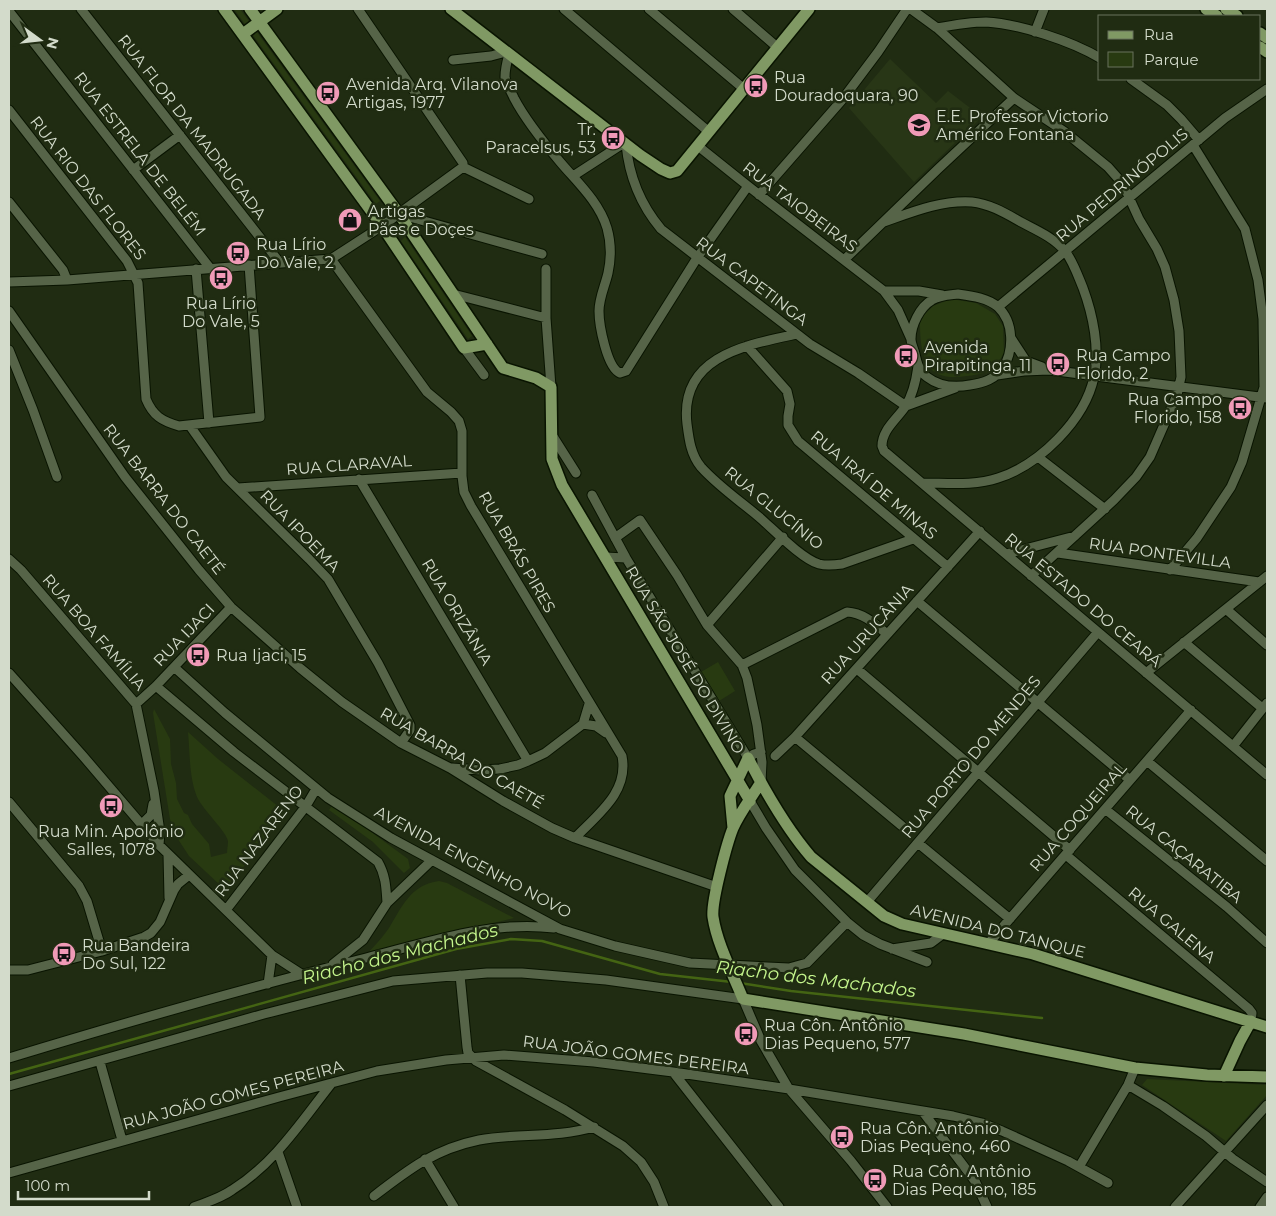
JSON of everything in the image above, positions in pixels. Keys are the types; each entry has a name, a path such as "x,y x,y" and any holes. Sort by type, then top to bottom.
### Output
{"main road":[{"path":"224,9 382,226 464,348 487,344"},
{"path":"250,9 399,214 502,368 536,378 551,387"},
{"path":"243,34 277,9"},
{"path":"451,9 661,170 670,173 677,171 809,9"},
{"name":"RUA SÃO JOSÉ DO DIVINO","path":"551,387 552,459 557,473 572,504 750,801"},
{"name":"RUA SÃO JOSÉ DO DIVINO","path":"733,828 729,800 748,758"},
{"name":"RUA SÃO JOSÉ DO DIVINO","path":"743,999 713,917 717,887 733,828 761,782 748,758"},
{"name":"AVENIDA DO TANQUE","path":"761,782 788,827 807,852 884,916 902,924 1033,954 1267,1027"},
{"path":"743,999 964,1034 1134,1068 1224,1076 1267,1077"},
{"path":"1224,1076 1251,1021"}],"street":[{"name":"RUA FLOR DA MADRUGADA","path":"81,9 280,263"},
{"path":"358,9 463,163 463,168"},
{"path":"564,9 709,132"},
{"path":"649,9 744,89"},
{"path":"733,9 777,47"},
{"path":"759,195 842,100 907,9"},
{"path":"911,9 937,28 1014,98 1065,132 1108,167 1123,184 1165,267 1172,292 1180,350 1181,377 1172,406 1143,468 1105,509 1031,576"},
{"path":"1035,32 1044,9"},
{"name":"RUA ESTRELA DE BELÉM","path":"9,11 210,268"},
{"path":"937,28 984,22 1009,24 1088,51 1098,57"},
{"path":"453,60 508,53 505,76 521,111 596,206 607,228 610,244 610,259 599,311 600,323 612,367 620,373 626,371 697,258 748,186"},
{"path":"1132,80 1167,105 1180,119 1196,143 1245,229 1258,280 1263,319 1264,398 1242,462 1231,487 1197,538 1170,570"},
{"name":"RUA PEDRINÓPOLIS","path":"998,307 1225,118 1267,89"},
{"path":"844,260 938,168 1014,98"},
{"name":"RUA RIO DAS FLORES","path":"9,110 127,261 135,274 138,283 146,399 157,417 179,426 260,417 249,265"},
{"path":"134,170 180,135"},
{"path":"574,176 625,143"},
{"name":"RUA CAPETINGA","path":"625,143 628,164 634,183 649,215 661,230 797,334 906,406"},
{"name":"RUA TAIOBEIRAS","path":"698,146 884,291 893,300 911,339"},
{"path":"463,168 529,199"},
{"path":"9,282 66,280 331,259 382,226 463,168"},
{"path":"9,202 63,270 66,280"},
{"path":"884,222 916,210 957,202 984,204 999,210 1045,235 1066,252 1077,273 1091,312 1094,333 1094,376 1085,402 1055,442 1038,457 997,479 967,483 923,483"},
{"path":"399,214 542,254"},
{"path":"418,243 417,232 426,222"},
{"name":"RUA BRÁS PIRES","path":"331,259 427,392 459,421 462,431 464,492 589,704 622,756 624,767 622,778 613,798 575,838"},
{"path":"196,269 209,423"},
{"path":"546,269 546,318 551,387"},
{"path":"884,291 919,291 945,295 958,294 987,300 998,307 1006,318 1011,338 1026,361 1049,370"},
{"path":"453,294 546,318"},
{"path":"945,295 933,299 917,316 911,339 918,366 925,376 945,386 959,387"},
{"name":"RUA BARRA DO CAETÉ","path":"9,311 125,477 199,570 231,608 300,668 342,702 401,743 450,768 503,802 575,838 717,887"},
{"name":"RUA GLUCÍNIO","path":"797,334 747,346 725,354 711,362 694,382 686,413 688,438 693,454 700,466 715,481 812,561 832,566 842,564 913,539"},
{"path":"997,375 1009,355 1011,338"},
{"name":"RUA IRAÍ DE MINAS","path":"747,346 787,391 790,404 788,425 798,441 948,567"},
{"path":"464,348 484,376"},
{"path":"9,350 57,477"},
{"path":"906,406 913,391 918,366"},
{"path":"906,406 959,387 982,383 997,375 1049,370 1264,398"},
{"name":"RUA ESTADO DO CEARÁ","path":"906,406 884,434 882,446 884,451 1267,775"},
{"name":"RUA IPOEMA","path":"190,426 226,477 328,580 378,663 410,724 410,730 401,743"},
{"path":"552,435 576,473"},
{"path":"1038,457 1105,509"},
{"name":"RUA CLARAVAL","path":"238,488 462,473"},
{"name":"RUA ORIZÂNIA","path":"359,479 528,761"},
{"name":"RUA SÃO JOSÉ DO DIVINO","path":"592,496 626,558 748,758"},
{"path":"615,538 640,520 677,575 707,625 742,665 747,678 761,752 761,782"},
{"name":"RUA URUCÂNIA","path":"775,756 795,737 857,669 980,531"},
{"path":"1006,554 1075,536"},
{"path":"707,625 783,537"},
{"name":"RUA PONTEVILLA","path":"1058,553 1259,582"},
{"name":"RUA SÃO JOSÉ DO DIVINO","path":"605,557 626,558"},
{"name":"RUA BOA FAMÍLIA","path":"9,559 21,570 136,704 154,791 160,832 159,845"},
{"path":"1146,673 1267,576"},
{"path":"918,600 1130,780"},
{"name":"RUA IJACI","path":"136,704 156,686 231,608"},
{"path":"1226,609 1267,645"},
{"path":"742,665 847,612 856,612 864,616 887,634"},
{"name":"RUA PORTO DO MENDES","path":"867,902 1098,632"},
{"path":"1184,642 1264,705 1234,746"},
{"name":"AVENIDA ENGENHO NOVO","path":"174,667 316,790 391,838 560,929 615,946 690,963 730,967 789,968 807,964 847,922"},
{"name":"RUA GALENA","path":"857,669 1248,1009 1252,1013 1251,1021"},
{"path":"9,673 159,845 272,955 303,975"},
{"path":"156,686 234,752 378,862 386,882 387,903"},
{"path":"450,768 481,770 509,767 528,761 545,753 584,724 589,704"},
{"name":"RUA COQUEIRAL","path":"988,944 1191,710"},
{"path":"584,724 596,726 608,734"},
{"path":"795,737 902,826"},
{"path":"748,758 761,752"},
{"path":"1147,760 1267,861"},
{"path":"472,782 481,770"},
{"name":"RUA NAZARENO","path":"226,910 306,806 316,790"},
{"name":"RUA BOA FAMÍLIA","path":"141,825 151,815 154,791"},
{"path":"750,801 782,854 795,870 847,922 863,935 926,962"},
{"path":"9,802 79,886 87,901 102,951"},
{"name":"RUA CAÇARATIBA","path":"1105,809 1226,907 1267,943"},
{"path":"918,843 1010,919"},
{"path":"168,854 169,900"},
{"path":"327,968 363,940 387,903 432,860"},
{"path":"9,970 28,970 102,951 151,933 160,922 178,884 189,875"},
{"path":"9,1058 90,1033 268,984 472,932 532,925 560,929"},
{"path":"892,949 931,942 943,934"},
{"path":"268,984 272,955"},
{"path":"9,1086 100,1062 264,1014 393,981 460,975 522,973 587,978 743,999 762,1041 790,1089 887,1207"},
{"path":"460,975 465,1035 471,1057 594,1127 623,1146 641,1162 654,1182 664,1207"},
{"name":"RUA JOÃO GOMES PEREIRA","path":"9,1173 122,1140 377,1071 471,1057 504,1055 594,1062 673,1072 953,1116 982,1123 1029,1143 1108,1183"},
{"path":"100,1062 122,1140"},
{"path":"1079,1167 1128,1085 1134,1068"},
{"path":"673,1072 779,1207"},
{"path":"194,1207 232,1190 278,1152 331,1084"},
{"path":"1128,1085 1163,1106 1206,1136 1267,1182"},
{"path":"1175,1207 1267,1105"},
{"path":"923,1112 975,1181 987,1207"},
{"path":"374,1196 426,1158 442,1151 481,1140 572,1133 594,1127"},
{"path":"278,1152 297,1207"},
{"path":"426,1158 454,1207"},
{"path":"1260,1207 1267,1197"}],"shaded area":[{"name":"E.E. Professor Victorio Américo Fontana","path":"890,59 936,103 948,91 982,117 914,182 849,108"}],"green space":[{"path":"234,9 240,9 380,201 376,204"},
{"path":"405,237 472,336 468,339 401,241"},
{"path":"951,299 976,303 995,314 1003,326 1004,353 993,371 959,377 946,376 936,373 928,366 923,355 920,319 933,306"},
{"path":"718,662 735,691 719,701 701,672"},
{"path":"154,709 170,739 171,764 176,783 177,799 184,813 188,815 192,824 209,844 211,857 227,853 228,841 204,808 194,789 188,732 218,759 284,811 282,817 228,887 221,886 189,856 174,833 170,819 153,713"},
{"path":"333,804 408,859 410,868 404,873 373,842 329,810"},
{"path":"439,881 447,883 514,918 368,953 387,931 408,898 421,887"},
{"path":"1147,1079 1267,1085 1267,1095 1226,1141 1142,1085"}],"waterway":[{"name":"Riacho dos Machados","path":"9,1074 456,949 511,939 542,941 660,974 732,982"},
{"name":"Riacho dos Machados","path":"740,983 791,991 1042,1018"}],"place":[{"name":"Rua Douradoquara, 90","path":"756,86"},
{"name":"Avenida Arq. Vilanova Artigas, 1977","path":"328,93"},
{"name":"E.E. Professor Victorio Américo Fontana","path":"919,125"},
{"name":"Tr. Paracelsus, 53","path":"613,138"},
{"name":"Artigas Pães e Doçes","path":"350,220"},
{"name":"Rua Lírio Do Vale, 2","path":"238,253"},
{"name":"Rua Lírio Do Vale, 5","path":"221,278"},
{"name":"Avenida Pirapitinga, 11","path":"906,356"},
{"name":"Rua Campo Florido, 2","path":"1058,364"},
{"name":"Rua Campo Florido, 158","path":"1240,408"},
{"name":"Rua Ijaci, 15","path":"198,655"},
{"name":"Rua Min. Apolônio Salles, 1078","path":"111,806"},
{"name":"Rua Bandeira Do Sul, 122","path":"64,954"},
{"name":"Rua Côn. Antônio Dias Pequeno, 577","path":"746,1034"},
{"name":"Rua Côn. Antônio Dias Pequeno, 460","path":"842,1137"},
{"name":"Rua Côn. Antônio Dias Pequeno, 185","path":"875,1180"}]}
